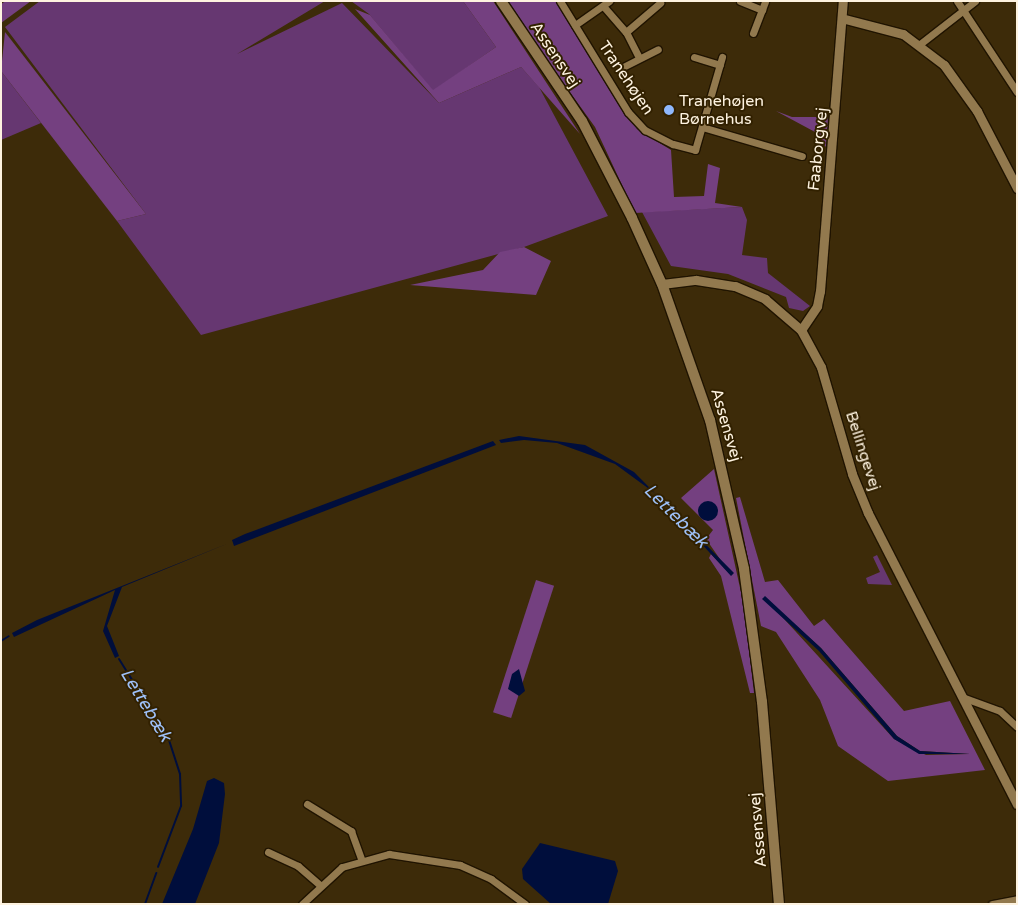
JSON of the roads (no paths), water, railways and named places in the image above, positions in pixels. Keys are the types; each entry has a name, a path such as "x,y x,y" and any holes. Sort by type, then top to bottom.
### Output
{"main road":[{"name":"Assensvej","path":"501,1 582,121 661,281 710,420 739,539 762,702 779,904"}],"street":[{"name":"Tranehøjen","path":"560,1 625,107 646,130 695,150 721,61 694,57"},
{"path":"648,1 654,8"},
{"path":"740,1 762,10"},
{"path":"753,33 765,1"},
{"name":"Faaborgvej","path":"798,327 818,300 845,19 843,1"},
{"path":"957,1 1017,92"},
{"path":"920,44 962,9 975,1"},
{"name":"Tranehøjen","path":"626,32 660,3"},
{"name":"Tranehøjen","path":"575,25 607,4 626,32 638,56"},
{"path":"845,19 888,27 920,44 961,85 1017,188"},
{"name":"Tranehøjen","path":"623,67 638,56 658,49"},
{"path":"702,127 802,156"},
{"name":"Bellingevej","path":"661,281 716,282 746,290 774,305 798,327 821,367 852,474 868,512 1017,804"},
{"path":"962,697 985,704 1017,727"},
{"path":"307,804 351,832 361,859"},
{"path":"268,852 298,866 319,884"},
{"path":"302,904 319,884 361,859 398,854 443,860 491,879 525,904"},
{"path":"992,904 1017,899"}],"waterway":[{"path":"1,641 9,636"},
{"name":"Lettebæk","path":"119,659 168,737 180,774 181,806 158,867"},
{"name":"Lettebæk","path":"145,904 156,873"}],"place":[{"name":"Tranehøjen Børnehus","path":"669,110"}]}
